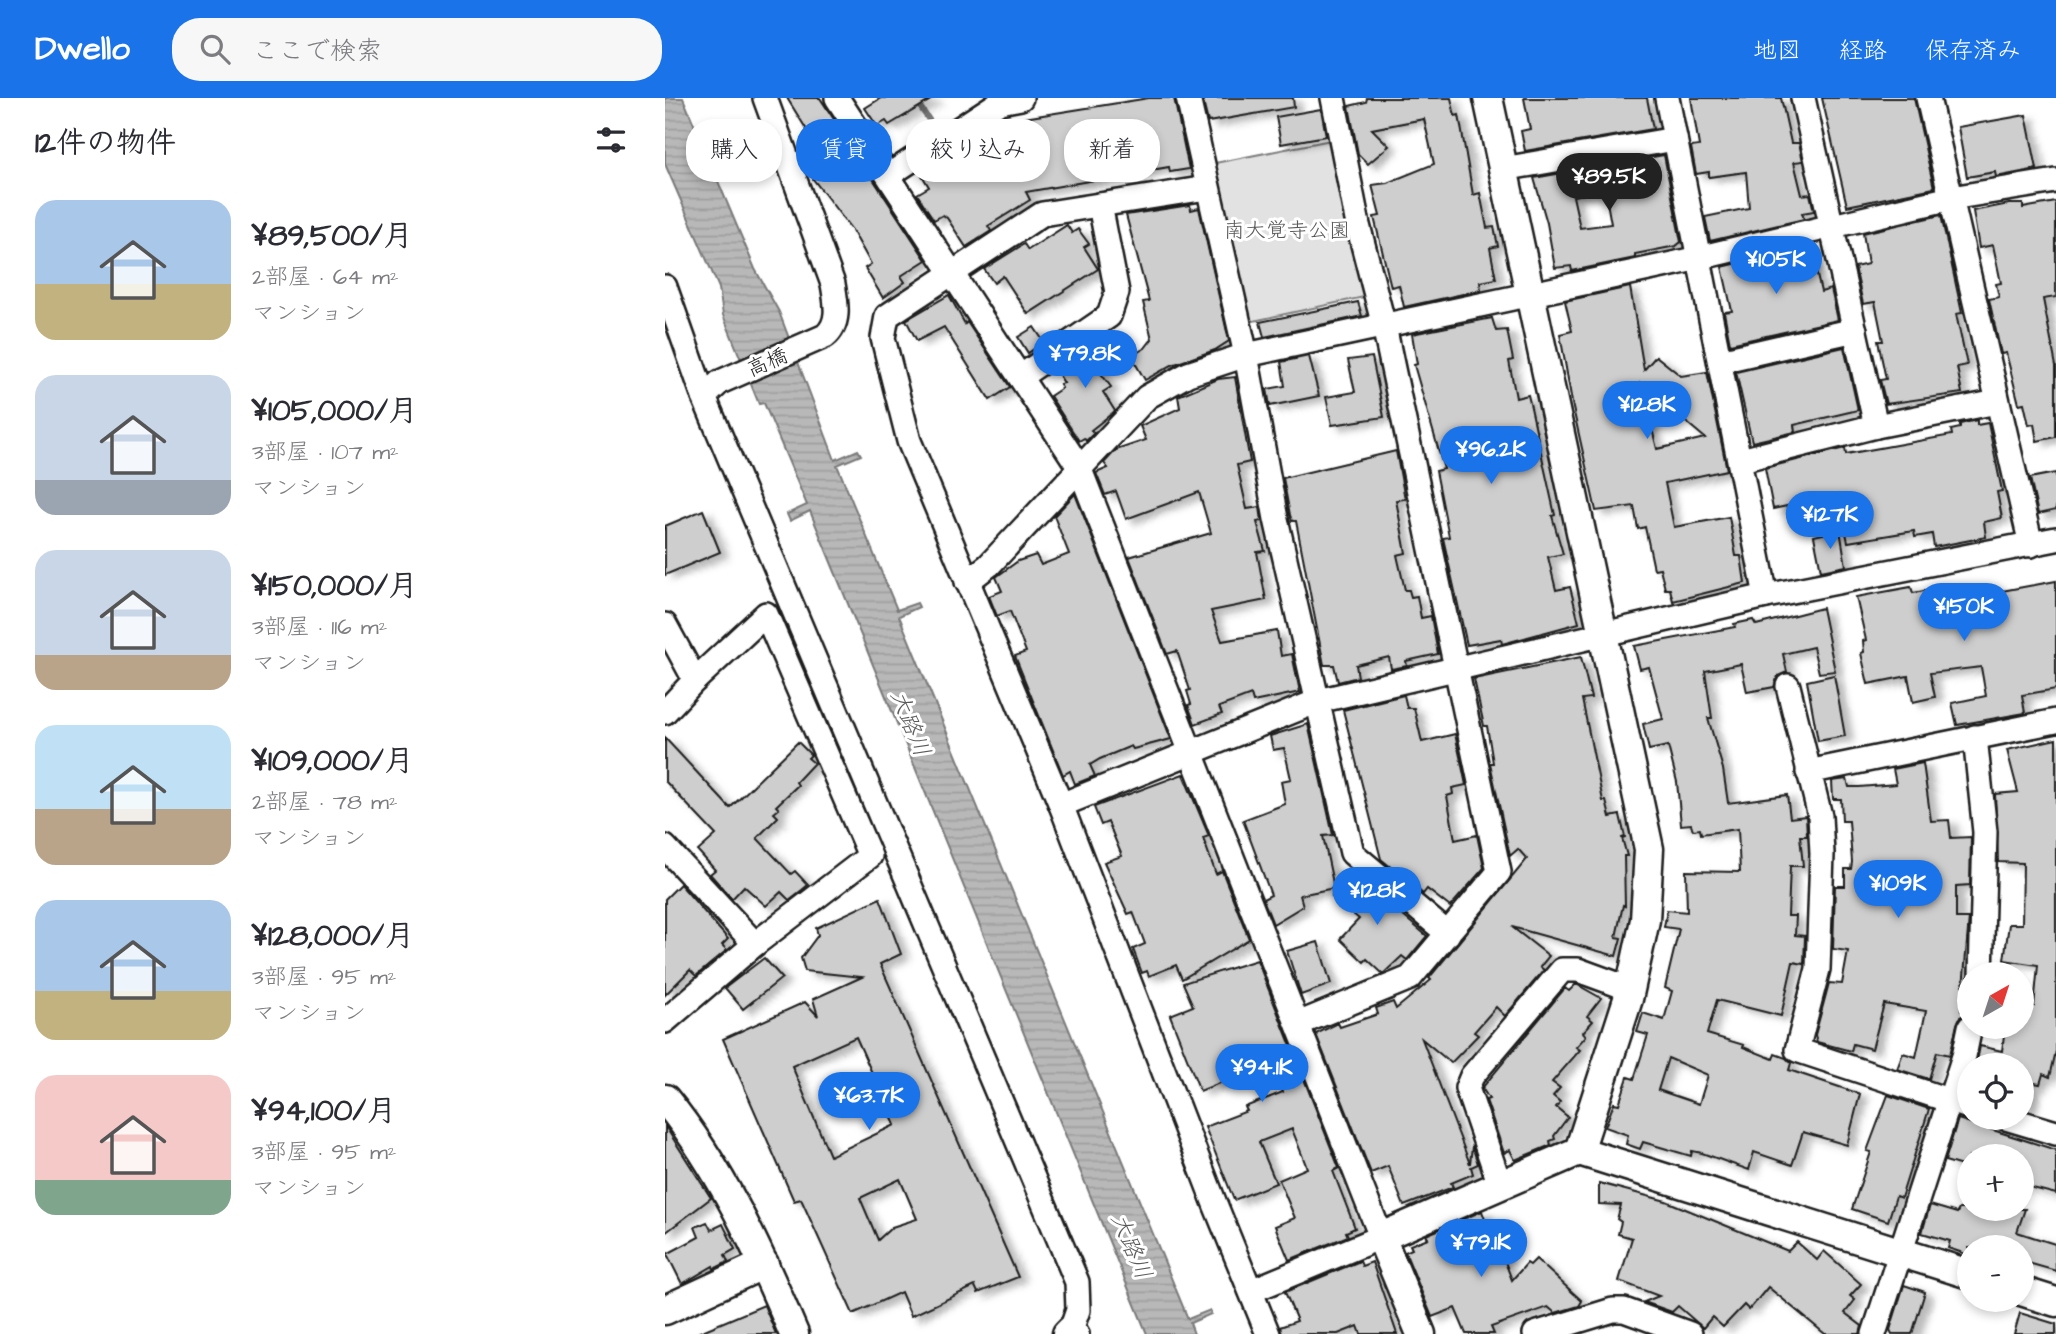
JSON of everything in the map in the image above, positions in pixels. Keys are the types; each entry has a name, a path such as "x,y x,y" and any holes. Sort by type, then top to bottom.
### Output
{"street":[{"name":"高橋","path":"712,389 814,342 830,332 837,312 833,284 765,98"},
{"path":"838,98 852,119"},
{"path":"1188,98 1246,355 1276,519 1352,853 1448,934"},
{"path":"1298,1024 1410,978 1499,872 1384,326 1358,225 1333,98"},
{"path":"1488,98 1528,294 1605,633 1649,849 1645,920 1630,989 1579,1151"},
{"path":"1667,98 1766,596"},
{"path":"1803,98 1876,426"},
{"path":"1928,98 2031,545"},
{"path":"892,173 1007,99"},
{"path":"1503,169 1675,139"},
{"path":"892,180 1079,467 1421,1334"},
{"path":"967,582 989,565 1147,397 1188,374 1246,355 1831,228 1951,198 2056,181"},
{"path":"1207,187 1042,214 887,316 883,338 909,441 1061,806 1268,1334"},
{"path":"1020,377 1109,316 1117,292 1100,205"},
{"path":"665,287 712,389 1077,1282 1077,1310 1072,1333"},
{"path":"1720,361 1855,330"},
{"path":"1741,460 1876,426 1997,402"},
{"path":"1061,806 1318,701 1766,596 2056,539"},
{"path":"665,712 766,614 870,856 755,944 665,1021"},
{"path":"665,625 695,680"},
{"path":"1788,686 1820,816 1823,894 1818,969 1797,1051 1957,1102"},
{"path":"1808,772 2056,720"},
{"path":"1975,737 1985,832 1981,962"},
{"path":"665,847 755,944"},
{"path":"1500,1185 1467,1088 1472,1076 1562,970 1578,970 1630,989"},
{"path":"665,1099 687,1126 727,1189 764,1264 794,1334"},
{"path":"1874,1334 1901,1252 1957,1108"},
{"path":"2034,1126 2056,1133"},
{"path":"1251,1291 1579,1151 1957,1270"},
{"path":"665,1310 764,1264"},
{"path":"2034,1295 2056,1302"},
{"path":"1535,1334 1613,1310 1624,1310 1690,1334"}],"green space":[{"name":"南大覚寺公園","path":"1331,140 1364,297 1244,323 1210,164"}],"water":[{"name":"大路川","path":"665,98 683,98 692,119 686,119 686,182 718,182 755,269 779,312 835,460 858,450 861,455 837,465 897,610 917,603 919,607 899,616 1188,1319 1210,1310 1211,1314 1190,1323 1194,1334 1147,1334 810,511 790,521 787,514 807,505 764,403 759,404 723,315 719,288 665,164"}],"building":[{"path":"787,98 820,98 834,119 800,119"},
{"path":"881,98 934,98 892,123 892,119 872,119 865,108"},
{"path":"1149,98 1174,98 1189,169 1170,172 1169,167 1160,169 1160,119 1064,119 1064,182 1083,182 1026,192 1030,200 988,226 991,231 966,247 947,218 943,215 934,220 917,194 929,187 926,182 1050,182 1050,119 1018,119"},
{"path":"1202,98 1293,98 1294,107 1208,122"},
{"path":"1367,98 1451,98 1455,116 1459,115 1473,195 1480,193 1487,228 1494,227 1498,246 1490,248 1496,279 1480,282 1481,290 1404,307 1399,285 1391,287 1374,217 1380,216 1372,185 1387,183 1434,164 1424,119 1372,129 1389,146 1368,164 1358,154 1349,106 1366,102"},
{"path":"1524,98 1647,98 1653,129 1525,151 1521,131 1530,129"},
{"path":"1691,98 1781,98 1791,143 1799,143 1803,161 1794,162 1802,195 1810,194 1814,211 1802,213 1804,219 1710,241 1705,217 1749,208 1746,172 1709,177 1709,172 1696,174 1691,147 1699,146"},
{"path":"1822,98 1914,98 1934,188 1847,206"},
{"path":"1321,109 1326,136 1281,144 1276,117"},
{"path":"2026,115 2037,169 1996,177 1995,172 1967,177 1958,127"},
{"path":"1664,155 1681,242 1676,246 1635,254 1635,258 1572,271 1571,266 1555,268 1547,223 1534,178","holes":["1605,191 1611,224 1580,228 1573,196"]},
{"path":"815,182 875,182 926,260 901,276 905,282 883,298 865,268 871,264 852,230"},
{"path":"2056,202 2056,297 2043,299 2056,366 2056,437 2037,441 2034,424 2029,425 2024,403 2019,404 2006,353 2001,354 1989,299 1999,297 1996,284 2001,283 1993,245 1979,248 1973,211 2009,204 2023,204 2023,208"},
{"path":"1190,205 1191,210 1199,208 1229,341 1215,350 1172,365 1145,380 1131,356 1145,348 1152,339 1143,302 1149,301 1126,215"},
{"path":"1941,215 1962,313 1956,314 1967,365 1957,367 1962,393 1886,404 1880,380 1886,379 1878,341 1883,341 1875,302 1863,304 1855,267 1868,264 1863,233"},
{"path":"1067,225 1072,233 1078,229 1089,244 1084,247 1098,269 1028,314 1003,276 994,283 984,269 1024,244 1028,250"},
{"path":"1810,246 1821,292 1831,289 1838,320 1730,344 1724,312 1732,311 1722,267"},
{"path":"1630,287 1644,370 1656,356 1681,376 1707,372 1727,470 1665,483 1674,527 1729,517 1736,556 1741,556 1745,583 1673,601 1670,589 1665,589 1660,568 1654,569 1645,527 1638,529 1634,506 1596,511 1560,334 1572,331 1565,301","holes":["1641,384 1705,438 1657,449"]},
{"path":"949,295 965,324 967,322 1010,387 990,400 944,327 917,341 906,320"},
{"path":"1358,302 1362,316 1264,337 1260,322"},
{"path":"1492,318 1496,331 1507,330 1516,398 1528,395 1555,515 1552,516 1563,554 1548,557 1556,590 1570,587 1579,623 1502,644 1501,639 1467,645 1443,538 1449,537 1436,471 1444,469 1414,365 1417,364 1412,334"},
{"path":"1034,327 1044,342 1028,353 1018,337"},
{"path":"1103,337 1117,358 1099,371 1111,387 1103,392 1115,411 1091,430 1094,433 1086,441 1084,438 1079,441 1050,396 1062,388 1060,384 1064,383 1056,370"},
{"path":"1844,347 1858,410 1794,425 1795,432 1752,442 1736,372"},
{"path":"1309,356 1319,396 1270,406 1267,389 1285,386 1281,362"},
{"path":"1372,357 1384,417 1332,425 1326,397 1355,392 1348,360"},
{"path":"1235,377 1250,462 1237,465 1247,509 1260,507 1262,521 1257,522 1265,551 1257,552 1266,600 1211,611 1222,641 1277,631 1281,656 1292,654 1300,692 1253,702 1251,695 1219,707 1222,714 1195,724 1188,705 1191,704 1187,691 1190,690 1177,651 1167,654 1129,557 1211,533 1199,492 1126,519 1116,491 1105,495 1096,473 1108,468 1104,463 1116,450 1146,440 1140,426 1180,408 1178,396 1218,379"},
{"path":"1977,420 1977,425 1988,423 2002,491 1997,492 2002,518 1984,522 1986,537 1934,547 1932,534 1915,537 1914,531 1848,542 1838,495 1773,509 1765,468 1845,448 1846,454 1952,435 1951,430 1960,428 1960,424"},
{"path":"1396,451 1405,499 1396,500 1406,553 1397,555 1405,590 1409,590 1411,597 1417,596 1421,618 1431,616 1438,654 1406,661 1407,666 1391,669 1389,657 1356,665 1358,677 1338,682 1334,665 1324,665 1296,521 1292,521 1290,515 1283,478"},
{"path":"2056,473 2056,510 2038,514 2030,478"},
{"path":"1075,494 1171,739 1133,749 1131,746 1100,759 1090,765 1095,776 1075,784 1070,771 1063,775 1015,656 1026,652 1010,611 997,616 989,596 1002,591 996,577 1018,561 1036,555 1041,565 1069,554 1054,516"},
{"path":"703,510 720,552 665,575 665,526"},
{"path":"1840,530 1846,566 1821,571 1814,536"},
{"path":"2056,581 2056,689 2022,695 2025,713 1957,725 1952,703 1986,696 1981,667 1930,673 1935,697 1913,702 1908,676 1868,684 1861,653 1864,652 1863,641 1866,640 1856,597 1911,587 1913,593 1957,585 1959,599"},
{"path":"1822,608 1835,671 1819,673 1813,647 1783,654 1787,672 1778,676 1774,687 1747,692 1741,664 1705,671 1712,718 1708,718 1723,769 1728,803 1787,795 1790,818 1806,816 1807,836 1800,836 1803,866 1790,866 1788,916 1796,916 1795,935 1805,936 1804,964 1793,962 1781,1016 1717,1000 1707,1034 1744,1045 1743,1047 1773,1059 1775,1054 1786,1058 1791,1063 1789,1070 1860,1094 1847,1145 1803,1132 1792,1165 1754,1152 1749,1170 1692,1151 1691,1156 1643,1142 1640,1149 1626,1144 1628,1135 1605,1127 1614,1103 1619,1104 1628,1077 1634,1079 1648,1035 1637,1032 1643,1013 1664,1020 1672,991 1665,988 1679,929 1664,927 1667,910 1687,912 1686,871 1740,872 1738,829 1701,834 1700,829 1693,830 1691,824 1681,825 1677,782 1668,746 1649,750 1643,724 1663,719 1649,667 1640,669 1634,646 1735,627 1734,624 1753,620 1756,625","holes":["1668,1058 1708,1075 1699,1104 1658,1090"]},
{"path":"1581,657 1591,698 1582,699 1603,801 1606,801 1610,817 1620,815 1625,837 1622,838 1627,856 1624,856 1625,906 1623,905 1616,937 1621,938 1616,956 1512,927 1549,956 1540,967 1544,970 1505,1016 1496,1007 1474,1032 1478,1035 1451,1063 1422,1039 1470,1164 1472,1146 1478,1164 1471,1167 1473,1174 1451,1183 1453,1187 1404,1206 1388,1166 1371,1173 1316,1034 1338,1023 1340,1027 1378,1014 1376,1008 1393,1002 1396,1009 1431,980 1429,978 1527,859 1518,849 1510,856 1490,763 1493,763 1487,726 1484,726 1474,679"},
{"path":"1834,675 1845,736 1818,741 1807,681"},
{"path":"1404,695 1407,708 1414,708 1422,742 1455,734 1461,761 1466,785 1452,788 1453,794 1447,796 1455,840 1477,835 1484,868 1450,907 1427,889 1423,894 1381,859 1343,710"},
{"path":"1308,724 1333,835 1323,836 1334,888 1300,895 1303,906 1273,924 1263,899 1271,895 1243,820 1285,804 1281,781 1291,779 1284,748 1273,750 1270,736"},
{"path":"665,738 730,808 798,742 811,755 808,758 814,763 796,782 798,785 776,806 779,809 774,813 778,817 757,838 791,874 795,871 808,885 789,900 781,892 766,906 744,886 732,899 710,874 715,870 698,851 716,835 665,781"},
{"path":"2056,739 2056,1051 2050,1077 2043,1074 2040,1084 2034,1083 2034,1053 1979,1053 1980,1046 2002,1051 2003,1040 2034,1039 2038,965 2034,962 2004,960 2009,924 2022,924 2023,863 1998,862 1995,794 2018,792 2007,750"},
{"path":"1923,763 1931,821 1949,820 1951,838 1971,837 1970,885 1956,886 1956,918 1969,918 1965,962 1957,962 1957,1024 1950,1055 1937,1052 1929,1079 1897,1069 1903,1053 1916,1057 1926,1011 1884,1004 1872,1049 1853,1044 1851,1051 1817,1042 1815,1035 1829,983 1842,984 1848,951 1833,949 1835,886 1845,886 1845,869 1851,869 1852,862 1849,821 1842,821 1841,799 1833,799 1832,781 1847,779 1849,787 1896,784 1893,769"},
{"path":"1183,774 1209,836 1203,838 1216,874 1222,871 1249,939 1182,979 1176,965 1149,976 1147,971 1142,973 1133,949 1145,944 1133,912 1128,914 1104,862 1122,856 1108,822 1101,825 1094,807"},
{"path":"1352,873 1427,936 1407,960 1402,956 1383,974 1367,959 1364,962 1340,939 1359,919 1332,896"},
{"path":"680,884 728,939 722,945 727,950 696,976 690,970 665,995 665,899"},
{"path":"880,898 901,954 880,964 1018,1277 978,1293 975,1286 911,1316 901,1292 853,1314 801,1199 794,1201 723,1039 805,1002 818,1016 813,999 862,977 805,971 801,958 818,935 816,928","holes":["856,1037 895,1125 830,1156 792,1066","900,1179 917,1219 892,1227 878,1240 860,1198"]},
{"path":"1318,942 1331,984 1301,995 1287,951"},
{"path":"764,958 782,978 743,1009 725,988"},
{"path":"1257,960 1339,1168 1333,1171 1355,1228 1346,1232 1348,1236 1289,1260 1275,1226 1295,1218 1279,1180 1307,1168 1292,1129 1259,1142 1276,1183 1234,1200 1205,1127 1247,1111 1245,1107 1283,1092 1269,1059 1266,1060 1263,1052 1223,1068 1227,1080 1200,1091 1170,1015 1193,1006 1183,983"},
{"path":"1576,984 1601,998 1587,1016 1593,1021 1583,1032 1586,1036 1576,1047 1580,1050 1552,1082 1560,1088 1553,1096 1560,1102 1556,1107 1568,1117 1554,1136 1555,1139 1550,1141 1551,1145 1515,1160 1510,1150 1504,1153 1486,1100 1489,1099 1482,1088 1565,988 1569,991"},
{"path":"1888,1095 1929,1109 1901,1198 1896,1196 1888,1221 1852,1209 1871,1152 1867,1151"},
{"path":"1957,1122 1957,1130 1993,1130 2056,1150 2056,1194 2034,1188 2034,1144 1957,1144 1957,1164 1945,1161"},
{"path":"665,1126 711,1198 665,1233"},
{"path":"1599,1183 1666,1201 1788,1251 1797,1242 1817,1260 1824,1251 1861,1284 1850,1296 1855,1300 1845,1313 1862,1326 1860,1334 1825,1334 1768,1287 1749,1310 1744,1305 1723,1327 1712,1317 1703,1328 1678,1306 1672,1312 1644,1302 1659,1296 1619,1281 1632,1238 1618,1234 1621,1222 1617,1219 1621,1205 1599,1204"},
{"path":"1930,1205 1957,1213 1957,1221 2021,1221 2017,1232 2026,1235 1957,1235 1957,1251 1948,1248 1950,1241 1922,1233"},
{"path":"1482,1211 1493,1242 1497,1241 1512,1280 1527,1263 1530,1265 1536,1259 1582,1301 1579,1306 1555,1313 1548,1307 1491,1327 1494,1334 1466,1334 1455,1308 1432,1317 1405,1252 1412,1249 1410,1245 1428,1238 1426,1235"},
{"path":"707,1222 711,1230 723,1224 735,1249 725,1255 728,1262 714,1269 713,1266 682,1284 667,1254 699,1237 695,1227"},
{"path":"2034,1237 2055,1244 2056,1271 2034,1265"},
{"path":"1360,1261 1362,1266 1372,1262 1397,1334 1361,1334 1358,1326 1338,1334 1282,1334 1280,1327 1297,1321 1285,1292"},
{"path":"1904,1285 1925,1292 1912,1334 1892,1334 1890,1330"},
{"path":"764,1305 776,1334 695,1334"},
{"path":"2020,1313 2056,1324 2056,1334 2014,1334"}],"waterway":[{"path":"914,98 928,119"}]}
